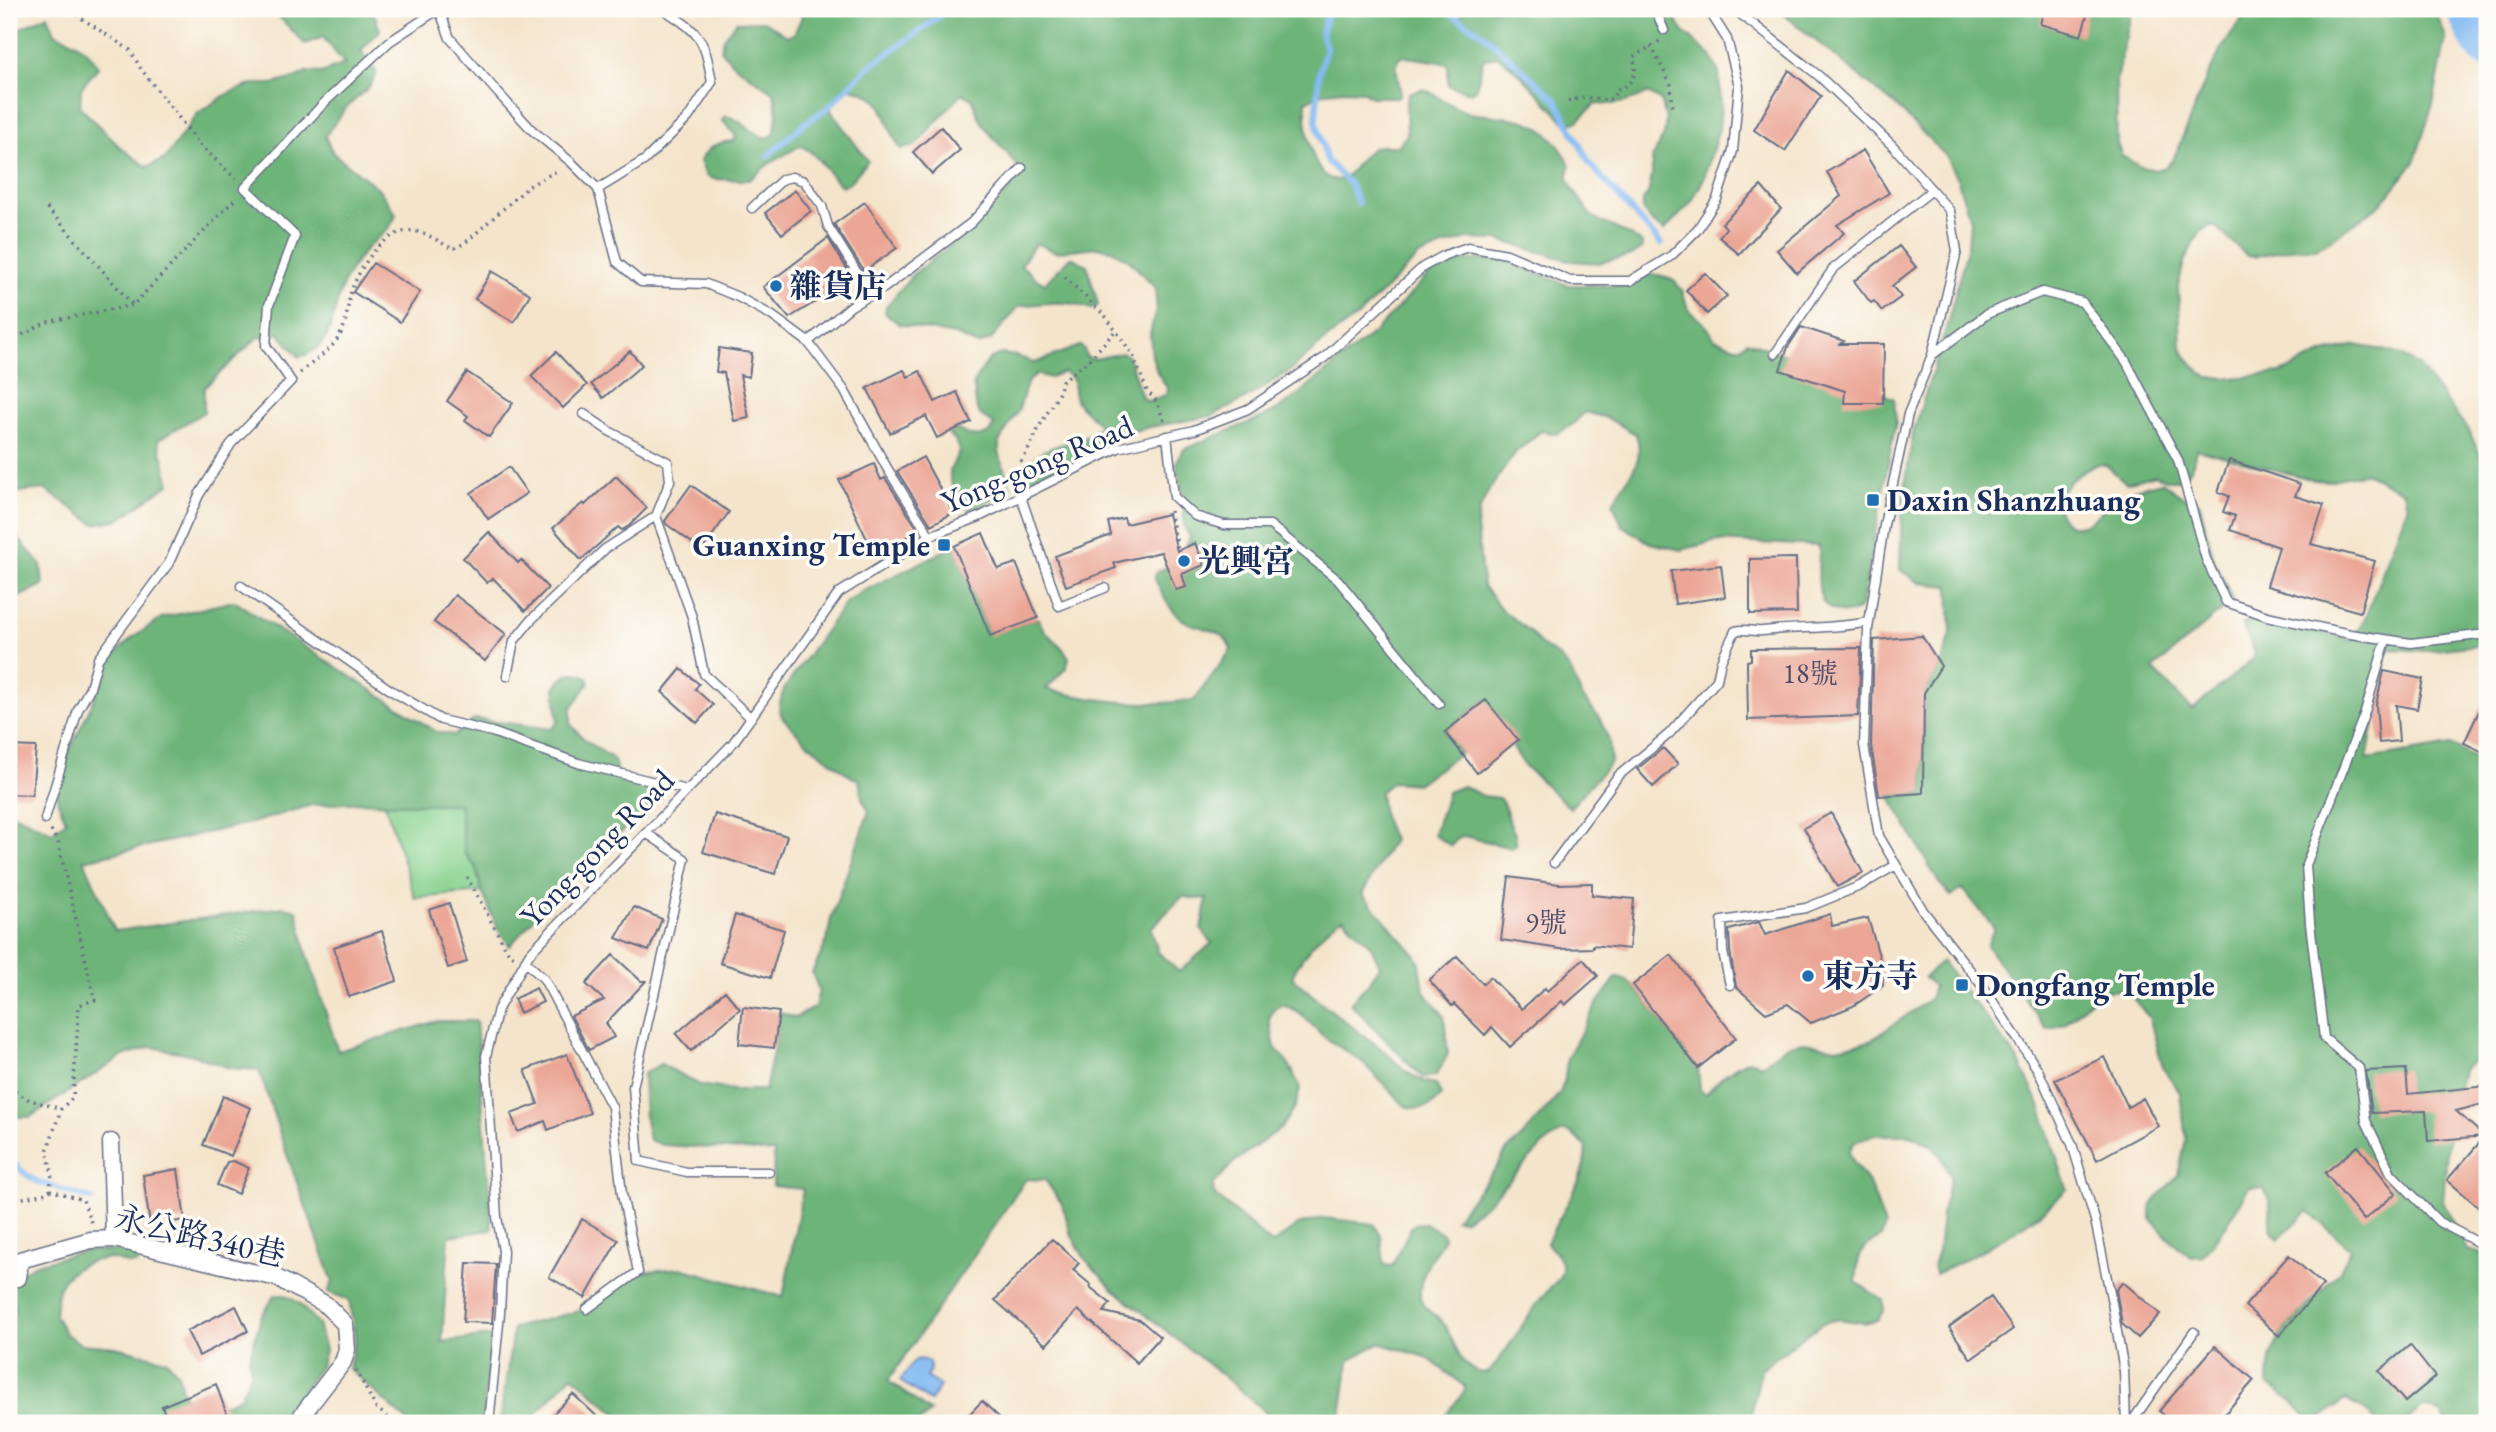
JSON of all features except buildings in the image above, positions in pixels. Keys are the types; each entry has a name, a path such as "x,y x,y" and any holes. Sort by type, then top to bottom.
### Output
{"street":[{"path":"111,1142 115,1233"},
{"name":"永公路340巷","path":"18,1278 20,1260 115,1233 277,1278 325,1304 345,1324 347,1350"},
{"path":"300,1423 302,1415 343,1362 347,1350"}],"lane":[{"path":"45,819 78,710 90,688 98,659 169,563 199,495 231,443 291,381 266,346 269,305 295,236 245,188 325,102 389,42 439,9 450,38 532,130 571,162 598,189 617,262 641,282 706,284 738,297 771,315 808,342 844,390 887,468 930,536"},
{"path":"598,189 645,160 688,118 712,82 706,49 693,28 663,9"},
{"path":"1655,9 1664,30"},
{"name":"Yong-gong Road","path":"489,1423 503,1251 497,1217 486,1056 498,1009 530,953 733,743 839,593 930,536 979,517 1118,448 1194,430 1248,409 1324,358 1423,267 1445,255 1468,247 1507,254 1570,281 1630,281 1671,256 1697,230 1717,199 1733,151 1739,86 1727,39 1708,9"},
{"path":"1734,9 1819,76 1894,147 1950,211 1957,251 1932,355 1908,414 1884,526 1870,622 1864,745 1879,836 1924,912 1984,988 2038,1070 2072,1144 2095,1220 2112,1303 2124,1371 2129,1423"},
{"path":"808,342 850,306 871,295 971,223 1021,169"},
{"path":"752,208 783,180 792,177 804,181 822,206 828,226 871,295"},
{"path":"1775,354 1833,269 1931,190"},
{"path":"1932,355 1987,314 2042,292 2082,302 2126,361 2178,460 2206,559 2226,602 2267,616 2386,640 2411,643 2487,634"},
{"path":"507,676 514,641 531,620 605,549 656,516 670,481 668,462 609,431 584,414"},
{"path":"1167,436 1174,497 1195,516 1224,526 1270,525 1338,580 1439,704"},
{"path":"1021,497 1059,606 1105,589"},
{"path":"656,516 692,617 704,674 751,718"},
{"path":"242,586 392,691 441,720 492,732 578,763 687,790"},
{"path":"1554,863 1618,776 1669,734 1717,680 1721,661 1735,631 1847,626 1870,622"},
{"path":"2386,640 2364,715 2306,865 2317,990 2325,1038 2359,1068 2366,1121 2390,1173 2439,1222 2477,1242 2487,1238"},
{"path":"646,833 685,859 633,1087 639,1161 687,1172 769,1172"},
{"path":"1730,985 1723,952 1722,921 1805,908 1860,886 1896,865"},
{"path":"526,961 544,979 612,1107 622,1194 638,1272 587,1309"},
{"path":"2129,1423 2194,1332"}],"path":[{"path":"10,341 47,322 133,305 245,188 200,145 141,69 130,50 78,16 72,9"},
{"path":"1568,101 1585,97 1607,100 1613,98 1617,89 1623,88 1632,80 1636,67 1633,57 1663,39 1664,30"},
{"path":"1651,46 1671,85 1673,109"},
{"path":"291,381 335,342 342,332 351,291 360,273 385,240 400,231 417,231 453,249 465,243 528,186 571,162"},
{"path":"47,208 133,305"},
{"path":"1065,277 1116,330 1133,355 1147,391 1157,401 1165,424"},
{"path":"1020,463 1031,448 1040,425 1061,389 1062,381 1089,360 1116,330"},
{"path":"1174,497 1169,505 1178,550"},
{"path":"9,1201 47,1193 50,1190 52,1173 47,1150 61,1109 74,1097 79,1005 95,1000 58,843 45,819"},
{"path":"467,877 510,955 526,961"},
{"path":"9,1088 30,1100 61,1109"},
{"path":"50,1190 83,1200 92,1228 115,1233"},
{"path":"347,1350 376,1408 396,1423"}],"green space":[{"path":"274,9 372,9 380,30 361,51 377,73 368,88 347,107 325,136 333,153 378,188 396,214 394,219 362,253 348,274 332,324 321,344 312,352 299,357 279,333 257,338 204,388 204,412 158,440 170,483 120,519 95,524 44,489 18,492 9,496 9,34 48,15 55,33 85,50 98,67 81,88 80,107 120,147 147,167 165,159 198,113 229,93 253,84 273,84 295,78 306,72 321,73 345,64 323,37 305,44"},
{"path":"798,9 1438,9 1455,19 1465,12 1465,9 1667,9 1684,32 1711,56 1719,73 1719,128 1704,178 1691,203 1664,231 1643,211 1643,200 1648,194 1652,176 1652,159 1664,135 1666,119 1661,101 1648,93 1622,103 1595,104 1578,121 1571,124 1563,120 1518,72 1498,56 1483,59 1476,90 1471,93 1448,85 1448,65 1401,56 1397,64 1400,94 1397,97 1371,97 1362,91 1345,90 1326,92 1306,101 1306,120 1313,154 1322,173 1336,180 1349,174 1370,150 1383,146 1398,146 1407,135 1406,102 1409,93 1423,89 1470,113 1529,122 1549,135 1564,154 1569,165 1569,183 1590,215 1636,239 1642,243 1642,249 1632,255 1599,263 1571,261 1499,240 1468,239 1443,246 1419,256 1359,315 1291,370 1245,399 1212,416 1109,437 1083,450 1072,460 1028,481 1026,473 1040,453 1083,438 1093,433 1100,425 1077,402 1073,379 1064,372 1050,378 1036,374 1027,383 1019,409 999,442 999,452 1011,491 969,510 950,481 950,471 959,451 955,440 947,433 956,429 978,437 991,431 994,424 981,415 976,407 973,383 989,359 1001,354 1017,356 1035,363 1080,346 1086,357 1094,359 1123,353 1128,356 1142,397 1148,401 1166,395 1168,389 1157,372 1152,356 1150,334 1156,309 1156,289 1129,260 1111,250 1097,247 1055,252 1036,243 1021,265 1045,283 1071,257 1087,265 1098,305 1092,309 1064,303 1019,306 991,340 978,345 955,335 899,324 885,313 886,307 912,275 972,229 1022,175 982,123 973,100 962,93 915,146 901,149 878,102 861,91 846,87 835,98 831,111 868,161 848,184 842,186 812,153 800,146 770,163 749,180 714,179 706,176 700,161 706,152 723,142 734,141 736,136 722,120 725,116 761,136 767,138 775,133 777,113 774,93 732,63 721,50 723,39 736,22 764,21 787,36 794,34 802,17"},
{"path":"1777,9 2132,9 2116,80 2117,144 2122,156 2141,167 2156,170 2166,167 2174,158 2207,77 2222,48 2249,9 2435,9 2446,38 2433,104 2414,163 2381,204 2316,248 2289,249 2254,257 2247,256 2211,225 2201,232 2194,242 2184,262 2178,287 2181,344 2185,355 2199,371 2209,377 2232,378 2281,373 2324,353 2356,345 2398,354 2419,366 2469,431 2487,469 2487,644 2426,651 2388,649 2367,759 2451,745 2487,765 2487,1051 2463,1069 2447,1150 2443,1202 2468,1250 2487,1255 2487,1423 2447,1423 2442,1414 2423,1406 2406,1423 2377,1423 2365,1410 2345,1400 2314,1423 2268,1384 2269,1364 2279,1336 2339,1272 2351,1249 2308,1211 2279,1239 2270,1224 2270,1204 2264,1188 2249,1187 2227,1225 2202,1256 2191,1257 2170,1240 2151,1219 2150,1206 2178,1175 2186,1139 2180,1093 2163,1067 2149,1017 2126,990 2100,991 2065,1024 2047,1029 1987,946 1994,928 1963,889 1951,896 1939,883 1889,795 1923,793 1924,693 1941,666 1951,634 1949,586 1920,583 1900,570 1902,507 1913,433 1946,329 1968,245 1970,221 1957,177 1947,157 1896,106","holes":["2196,449 2314,480 2328,481 2365,473 2404,492 2407,508 2365,618 2352,640 2251,617 2243,624 2254,658 2192,710 2153,669 2233,600 2214,560 2200,503 2181,496 2162,482 2127,493 2087,523 2073,526 2064,521 2060,514 2059,496 2075,477 2098,464 2106,465 2126,483 2155,475 2166,480 2180,480 2192,468"]},
{"path":"1464,260 1504,260 1568,285 1628,286 1651,274 1663,276 1674,281 1682,290 1688,309 1715,339 1735,347 1741,347 1747,341 1833,372 1894,399 1896,422 1862,603 1859,610 1849,613 1826,606 1820,592 1819,546 1716,541 1681,550 1650,543 1622,525 1613,504 1633,471 1639,455 1639,445 1636,434 1607,418 1585,412 1557,434 1541,431 1516,452 1489,490 1479,511 1477,527 1483,586 1502,610 1570,669 1581,695 1600,719 1609,740 1611,762 1570,808 1525,766 1513,748 1517,740 1485,700 1445,732 1461,753 1417,784 1392,782 1380,792 1383,816 1393,840 1362,894 1416,956 1420,964 1424,991 1444,1016 1448,1054 1436,1076 1422,1077 1350,1003 1380,966 1371,946 1343,918 1313,944 1292,977 1404,1070 1419,1079 1436,1084 1441,1095 1434,1103 1425,1107 1405,1106 1361,1061 1324,1037 1300,1013 1283,1004 1274,1009 1269,1019 1275,1047 1291,1068 1300,1088 1296,1105 1281,1128 1233,1163 1213,1185 1214,1194 1272,1244 1298,1225 1323,1218 1374,1224 1381,1236 1384,1265 1392,1266 1415,1224 1426,1224 1442,1233 1444,1238 1422,1279 1421,1299 1425,1307 1443,1323 1464,1362 1478,1372 1488,1373 1539,1301 1561,1275 1558,1256 1547,1243 1577,1185 1585,1161 1586,1147 1571,1133 1563,1131 1543,1145 1489,1202 1464,1220 1455,1219 1497,1167 1506,1151 1522,1137 1560,1093 1565,1079 1567,1058 1598,1002 1616,978 1624,979 1633,985 1698,1068 1700,1090 1706,1094 1737,1067 1749,1060 1762,1065 1786,1046 1804,1042 1836,1048 1870,1041 1930,999 1934,986 1924,978 1942,961 2018,1060 2040,1105 2067,1189 2022,1227 1935,1274 1933,1266 1951,1178 1942,1158 1933,1147 1911,1135 1874,1135 1855,1142 1849,1151 1850,1155 1869,1184 1885,1226 1881,1237 1867,1246 1860,1255 1856,1282 1883,1300 1884,1310 1877,1320 1864,1323 1838,1319 1822,1323 1761,1369 1751,1416 1755,1423 1440,1423 1465,1390 1465,1386 1426,1357 1379,1343 1349,1361 1340,1423 1277,1423 1237,1387 1113,1289 1085,1259 1071,1234 1062,1204 1045,1180 1026,1179 888,1381 931,1412 918,1423 627,1423 572,1375 535,1415 522,1423 500,1423 513,1328 587,1309 638,1272 681,1268 783,1297 803,1189 773,1186 774,1152 663,1145 649,1140 645,1120 643,1074 661,1064 700,1085 733,1090 765,1090 779,1012 795,1018 815,1007 819,990 812,973 827,941 831,918 869,811 862,799 859,779 853,778 807,743 782,717 779,707 784,689 846,602 954,546 990,635 1038,618 1044,630 1066,652 1069,658 1066,668 1046,689 1120,702 1194,700 1231,650 1228,642 1217,633 1178,616 1166,601 1155,579 1158,571 1179,562 1190,537 1184,526 1183,494 1176,463 1184,449 1263,417 1285,405 1376,331 1429,274","holes":["1183,896 1207,898 1201,929 1212,943 1179,972 1158,952 1151,928"]},
{"path":"9,528 41,565 43,585 9,602"},
{"path":"234,601 437,732 455,735 475,719 552,729 558,722 555,688 569,674 583,675 588,678 589,683 571,709 571,725 585,740 613,759 620,779 658,787 660,793 655,802 562,889 510,946 498,929 482,892 475,866 465,854 459,804 364,802 312,805 255,822 84,860 115,931 284,907 297,910 306,950 338,1051 437,1021 476,1021 492,1230 449,1236 442,1342 491,1336 482,1423 409,1423 349,1369 355,1337 349,1300 328,1292 333,1282 259,1070 230,1068 190,1054 150,1047 123,1056 30,1117 9,1117 9,812 52,832 66,821 57,799 63,763 92,704 110,659 131,639 162,618"},
{"path":"1463,786 1483,796 1499,798 1516,835 1516,845 1511,848 1464,836 1451,846 1434,835 1447,792"},
{"path":"385,804 460,804 465,854 475,866 482,892 415,898"},
{"path":"85,1251 136,1251 141,1255 136,1264 109,1259 89,1262 65,1278 58,1291 55,1316 66,1334 81,1344 116,1347 166,1360 178,1373 182,1391 191,1408 206,1413 240,1397 251,1373 249,1359 261,1317 275,1295 285,1295 299,1303 318,1324 325,1350 321,1365 303,1390 293,1423 9,1423 9,1314 15,1312 9,1279 36,1264"}],"water":[{"path":"920,1359 929,1362 930,1369 926,1377 940,1386 930,1401 900,1381 914,1361"}],"waterway":[{"path":"768,156 805,123 829,107 866,69 936,19 945,9"},
{"path":"1329,9 1321,33 1326,48 1319,73 1316,121 1327,161 1350,184 1358,203"},
{"path":"1442,9 1482,33 1556,100 1590,164 1661,244"},
{"path":"2464,9 2474,33 2487,50"},
{"path":"9,1156 37,1182 49,1185"},
{"path":"54,1186 92,1199"}],"place":[{"name":"雜貨店","path":"776,286"},
{"name":"Daxin Shanzhuang","path":"1873,500"},
{"name":"Guanxing Temple","path":"944,545"},
{"name":"光興宮","path":"1184,561"},
{"name":"東方寺","path":"1808,976"},
{"name":"Dongfang Temple","path":"1962,985"}]}
